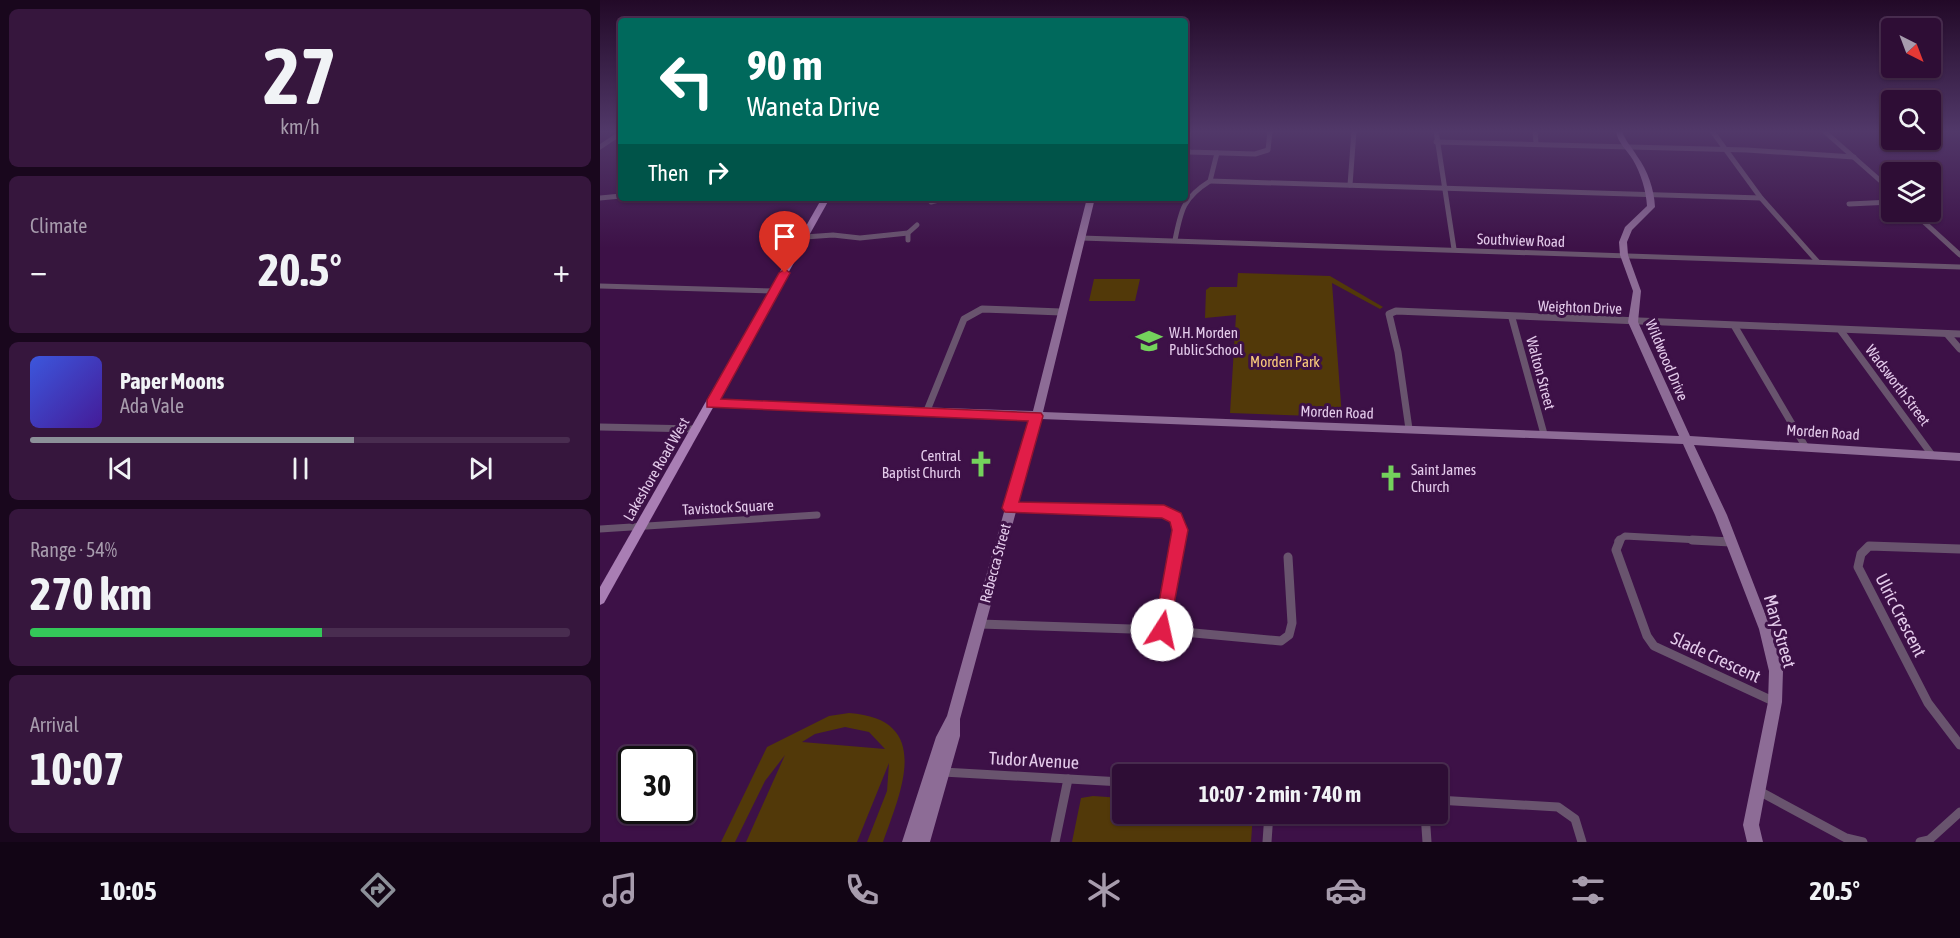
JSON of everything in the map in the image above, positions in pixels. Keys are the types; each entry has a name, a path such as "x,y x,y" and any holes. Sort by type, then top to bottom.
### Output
{"main road":[{"name":"Lakeshore Road West","path":"600,598 640,525 712,404 824,201"}],"street":[{"path":"1210,182 1213,170"},
{"path":"1350,185 1351,170"},
{"path":"1441,170 1454,249"},
{"path":"1624,255 1623,242 1628,229 1651,207 1651,195 1640,170"},
{"path":"1742,170 1761,198 1817,261"},
{"path":"1869,170 1881,180"},
{"path":"1188,196 1192,191 1210,182 1761,198"},
{"path":"600,198 618,196"},
{"name":"Rebecca Street","path":"910,842 943,737 953,720 980,624 1090,201"},
{"path":"1175,240 1184,201"},
{"path":"1849,204 1881,203"},
{"path":"1924,222 1960,255"},
{"path":"805,237 832,235 860,238 908,233 916,225"},
{"path":"908,233 908,240"},
{"name":"Southview Road","path":"1081,238 1960,267"},
{"name":"Wildwood Drive","path":"1624,255 1637,291 1633,322 1685,440"},
{"path":"600,286 775,291"},
{"path":"926,412 964,319 970,314 981,309 1061,312"},
{"name":"Weighton Drive","path":"1409,429 1398,352 1389,314 1396,311 1841,332 1960,334"},
{"name":"Walton Street","path":"1512,318 1544,434"},
{"path":"1735,327 1805,446"},
{"name":"Wadsworth Street","path":"1841,332 1932,454"},
{"path":"1947,333 1960,349"},
{"name":"Morden Road","path":"712,404 1544,434 1805,446 1960,457"},
{"path":"600,427 697,429"},
{"name":"Mary Street","path":"1685,440 1704,474 1731,542 1765,629 1776,671 1775,702 1751,825 1755,842"},
{"path":"1010,508 1164,512 1176,518 1180,530 1162,630"},
{"name":"Tavistock Square","path":"600,529 818,515"},
{"name":"Slade Crescent","path":"1731,542 1625,536 1618,540 1616,550 1647,636 1654,646 1775,702"},
{"name":"Ulric Crescent","path":"1960,549 1869,546 1861,554 1858,567 1928,704 1960,745"},
{"path":"980,624 1162,630 1281,641 1289,635 1292,623 1288,557"},
{"name":"Rebecca Street","path":"922,842 953,736 953,720"},
{"name":"Tudor Avenue","path":"943,772 1112,781"},
{"path":"1055,842 1068,779"},
{"path":"1757,789 1846,838 1863,842"},
{"path":"1448,801 1558,807 1575,819 1582,842"},
{"path":"1920,842 1929,840 1960,812"},
{"path":"1268,842 1269,824"},
{"path":"1426,824 1427,842"}],"green space":[{"name":"Morden Park","path":"1238,273 1330,276 1383,307 1380,309 1332,283 1342,417 1230,413 1236,315 1205,318 1206,290 1210,287 1237,287"},
{"path":"1094,279 1140,279 1135,301 1089,301"},
{"path":"849,713 876,718 893,729 902,743 905,761 903,780 883,842 867,842 887,791 889,763 857,842 746,842 785,755 765,781 735,842 721,842 767,747 829,716","holes":["845,727 869,732 885,749 802,742 815,734"]},
{"path":"1112,797 1112,824 1252,824 1251,842 1072,842 1081,798"}],"place":[{"name":"W.H. Morden Public School","path":"1149,341"},
{"name":"Central Baptist Church","path":"981,464"},
{"name":"Saint James Church","path":"1391,478"}],"route":[{"path":"785,273 712,404 764,404 1036,416 1010,508 1164,512 1176,518 1180,530 1162,630"}]}
